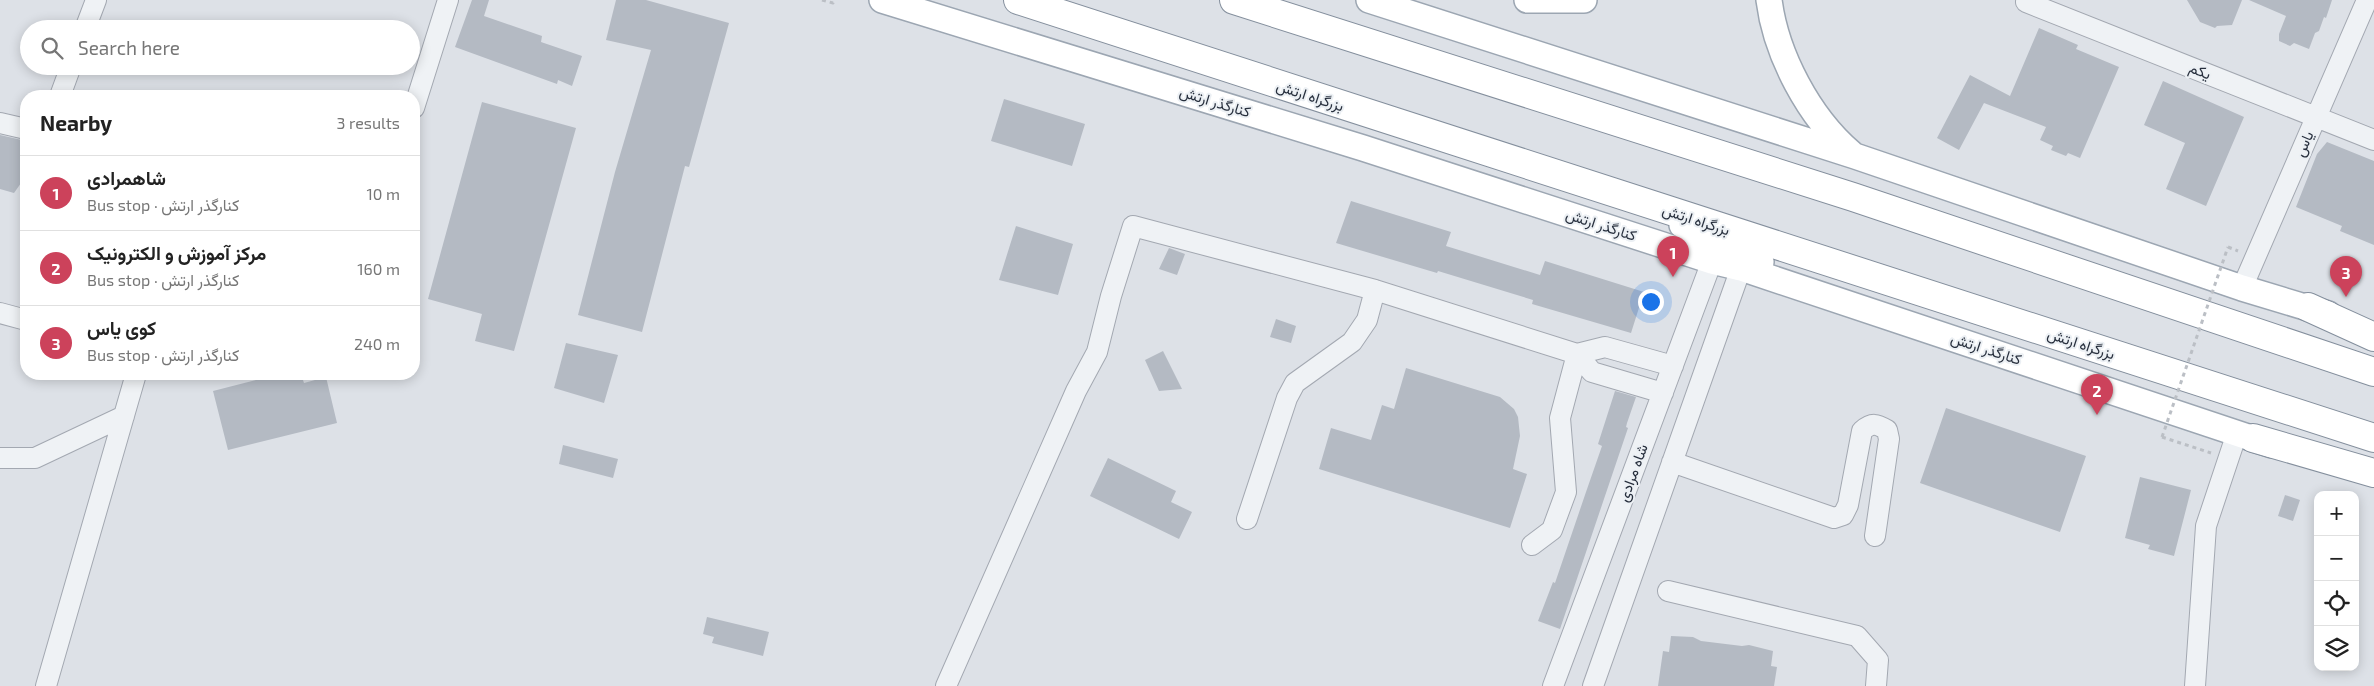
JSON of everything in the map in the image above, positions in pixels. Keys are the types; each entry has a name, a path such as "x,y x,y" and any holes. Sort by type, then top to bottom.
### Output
{"highway":[{"name":"بزرگراه ارتش","path":"1018,0 2374,438"},
{"path":"1234,0 1853,197 2374,372"},
{"path":"2308,308 2374,337"},
{"path":"2245,435 2374,473"}],"main road":[{"name":"کنارگذر ارتش","path":"882,0 1364,148 1712,261 1741,268 2374,479"},
{"path":"1368,0 1855,156 2242,288 2374,327"},
{"path":"1527,0 1584,0"},
{"path":"1770,0 1773,20 1796,80 1832,134 1855,156"},
{"path":"1621,196 1856,306"}],"street":[{"path":"88,20 96,0"},
{"path":"420,90 448,0"},
{"name":"یاس","path":"2242,288 2367,0"},
{"name":"یکم","path":"2026,2 2374,140"},
{"path":"62,90 68,75"},
{"path":"0,123 20,128"},
{"path":"946,686 1076,392 1097,352 1111,296 1133,226 1375,290 1577,354 1605,347 1673,366"},
{"name":"شاه مرادی","path":"1553,686 1712,261"},
{"path":"1593,686 1741,268"},
{"path":"1247,519 1287,398 1295,383 1352,342 1367,320 1375,290"},
{"path":"0,313 20,318"},
{"path":"1577,354 1592,372 1663,393"},
{"path":"1532,545 1552,530 1566,492 1560,418 1577,354"},
{"path":"46,686 134,380"},
{"path":"0,458 35,458 124,416"},
{"path":"1672,462 1834,518 1843,515 1848,505 1862,431 1869,425 1877,424 1888,430 1888,439 1874,536"},
{"path":"2196,686 2206,526 2245,435"},
{"path":"1668,591 1857,636 1878,660 1876,686"}],"path":[{"path":"822,0 833,3 834,0"},
{"path":"2201,450 2162,437 2228,246"}],"building":[{"path":"472,0 489,0 484,16 542,36 541,42 582,56 572,86 558,80 557,84 455,47"},
{"path":"616,0 646,0 729,23 689,167 685,166 642,332 578,315 615,172 651,50 606,40"},
{"path":"2187,0 2242,0 2232,25 2217,26 2215,28 2200,22"},
{"path":"2249,0 2332,0 2326,18 2324,17 2319,31 2315,33 2309,49 2294,43 2290,46 2279,41 2279,34 2286,16"},
{"path":"2039,28 2078,45 2076,49 2119,67 2080,158 2068,153 2066,156 2051,150 2053,146 2040,140 2046,127 1984,103 1959,150 1937,138 1970,75 2010,96"},
{"path":"2163,81 2244,117 2206,206 2166,189 2185,143 2144,125"},
{"path":"1004,99 1085,124 1072,166 991,141"},
{"path":"482,102 576,128 514,351 475,341 482,314 428,299"},
{"path":"0,135 20,140 20,184 14,193 0,189"},
{"path":"2327,142 2374,161 2374,245 2340,231 2342,226 2296,207 2317,154"},
{"path":"1351,201 1451,232 1446,246 1540,275 1545,261 1644,292 1631,333 1532,304 1533,300 1438,271 1437,273 1336,243"},
{"path":"1016,226 1073,244 1058,295 999,280"},
{"path":"1169,248 1185,254 1177,275 1159,269"},
{"path":"1276,319 1296,326 1291,343 1270,337"},
{"path":"566,343 618,355 604,403 554,388"},
{"path":"1163,351 1182,389 1159,391 1145,360"},
{"path":"1406,368 1500,397 1514,409 1518,417 1520,436 1513,469 1527,474 1510,528 1319,469 1331,428 1371,440 1382,405 1394,409"},
{"path":"256,380 303,380 304,383 315,380 327,380 337,423 228,450 213,391"},
{"path":"1615,391 1636,397 1627,423 1626,427 1628,428 1560,629 1538,621 1553,582 1555,583 1602,446 1598,444"},
{"path":"1946,408 2086,456 2060,532 1920,483"},
{"path":"563,445 618,459 613,478 559,464"},
{"path":"1108,458 1176,491 1171,502 1192,512 1179,539 1090,496"},
{"path":"2140,477 2191,490 2174,556 2148,549 2150,545 2125,538"},
{"path":"2285,495 2300,500 2293,521 2278,516"},
{"path":"707,617 769,632 763,656 712,643 714,637 703,634"},
{"path":"1671,636 1693,637 1701,641 1742,646 1749,645 1773,651 1771,666 1777,667 1774,686 1658,686 1663,651 1669,652"}],"place":[{"name":"شاهمرادی","path":"1673,277"},
{"name":"کوی یاس","path":"2346,297"},
{"name":"مرکز آموزش و الکترونیک","path":"2097,415"}]}
